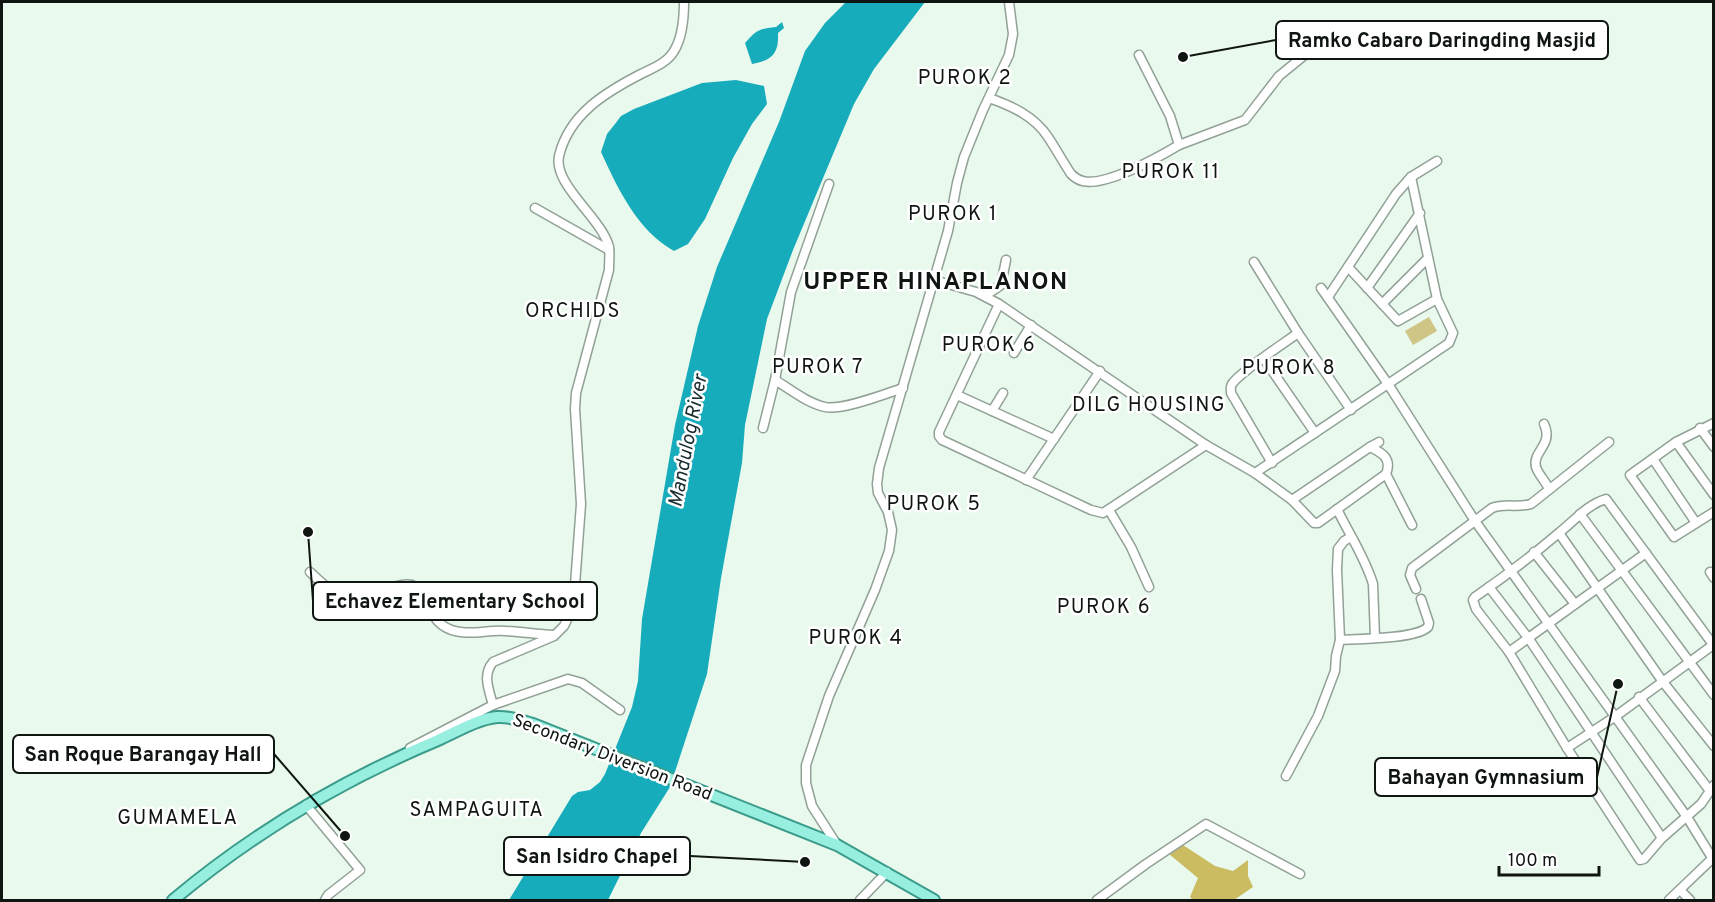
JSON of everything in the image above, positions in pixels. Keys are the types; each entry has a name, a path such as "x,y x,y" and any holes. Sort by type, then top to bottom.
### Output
{"main road":[{"name":"Secondary Diversion Road","path":"173,900 306,805 401,756 494,718 513,718 533,724 837,845 934,900"}],"street":[{"path":"493,705 487,678 493,662 554,636 566,622 573,601 581,504 574,409 576,393 609,270 609,250 607,241 562,176 558,166 559,156 580,115 595,101 663,63 674,52 681,28 684,2"},
{"path":"837,845 812,806 806,783 806,765 829,696 875,590 889,551 892,530 878,493 879,468 948,231 964,157 1002,73 1012,45 1013,21 1009,2"},
{"path":"989,98 1023,112 1036,123 1048,137 1071,174 1081,181 1108,178 1128,171 1179,145 1245,120 1279,76 1322,41"},
{"path":"1139,55 1170,116 1179,145"},
{"path":"1328,297 1385,209 1411,177 1437,161"},
{"path":"1255,473 1451,340 1453,333 1437,299 1411,177"},
{"path":"763,428 775,380 791,292 829,184"},
{"path":"535,208 609,250"},
{"path":"1367,288 1420,213"},
{"path":"1382,304 1428,258"},
{"path":"985,296 1001,285 1006,260"},
{"path":"1254,262 1298,333 1351,410"},
{"path":"1348,267 1398,321 1437,299"},
{"path":"933,280 985,296 999,304 1206,445 1255,473 1292,500 1316,524 1386,474 1389,466 1388,460 1383,454 1370,447"},
{"path":"1321,288 1388,384 1475,521 1616,716 1687,817 1713,859 1669,900"},
{"path":"999,304 939,432 939,438 1091,510 1103,513 1206,445"},
{"path":"1014,353 1031,325"},
{"path":"1272,463 1231,393 1231,388 1235,381 1298,333"},
{"path":"1264,359 1315,434"},
{"path":"1026,480 1100,371"},
{"path":"775,380 827,408 903,388"},
{"path":"992,411 1003,393"},
{"path":"957,395 1054,439"},
{"path":"1713,423 1676,442 1630,475 1674,537 1713,512"},
{"path":"1544,424 1547,439 1537,458 1536,466 1549,489"},
{"path":"1700,428 1713,447"},
{"path":"1292,500 1379,442"},
{"path":"1416,590 1410,575 1412,568 1499,506 1521,507 1531,504 1609,442"},
{"path":"1676,442 1713,495"},
{"path":"1653,459 1696,523"},
{"path":"1386,474 1412,525"},
{"path":"1567,748 1616,716 1639,697 1664,682 1713,646 1606,499 1580,514 1511,571 1475,597 1473,603 1509,652 1567,748 1640,860 1644,860 1662,838 1701,804 1712,788 1639,697"},
{"path":"1338,509 1364,559 1372,584 1375,638"},
{"path":"1109,510 1131,547 1149,587"},
{"path":"1580,514 1713,696"},
{"path":"1559,533 1664,682 1713,746"},
{"path":"1286,776 1299,755 1327,696 1335,671 1340,640 1338,549 1344,541 1351,537"},
{"path":"1534,552 1575,604"},
{"path":"1509,652 1646,554"},
{"path":"310,572 331,592 355,600 368,599 399,585 412,585 425,598 436,620 453,631 466,633 505,631 554,636"},
{"path":"1489,587 1529,639 1662,838"},
{"path":"1340,640 1417,634 1426,630 1429,623 1420,599"},
{"path":"401,756 424,740 493,705 564,679 578,681 620,710"},
{"path":"306,805 360,870 328,895 325,900"},
{"path":"1097,900 1206,824 1300,874"},
{"path":"861,900 886,872"},
{"path":"1680,890 1690,900"}],"shaded area":[{"path":"1429,317 1437,331 1413,345 1405,331"},
{"path":"1183,845 1215,866 1233,871 1248,860 1248,876 1253,887 1234,900 1193,900 1190,897 1198,878 1169,854"}],"water":[{"name":"Mandulog River","path":"846,2 925,2 874,69 854,104 767,319 745,425 742,463 721,578 707,674 670,787 641,833 608,900 509,900 572,796 578,792 590,790 600,782 632,707 638,681 642,619 675,425 698,326 717,267 779,122 805,51 825,23"},
{"path":"782,22 784,28 778,33 777,46 773,55 752,64 745,43 758,31 776,27"},
{"path":"736,80 764,86 767,104 752,124 733,158 705,219 688,244 674,251 649,232 630,208 601,152 607,134 621,116 634,109 702,83"}],"place":[{"name":"Ramko Cabaro Daringding Masjid","path":"1183,57"},
{"name":"Echavez Elementary School","path":"308,532"},
{"name":"Bahayan Gymnasium","path":"1618,684"},
{"name":"San Roque Barangay Hall","path":"345,836"},
{"name":"San Isidro Chapel","path":"805,862"}],"district":[{"name":"PUROK 2","path":"965,79"},
{"name":"PUROK 11","path":"1171,173"},
{"name":"PUROK 1","path":"953,215"},
{"name":"UPPER HINAPLANON","path":"936,283"},
{"name":"ORCHIDS","path":"573,312"},
{"name":"PUROK 6","path":"989,346"},
{"name":"PUROK 7","path":"818,368"},
{"name":"PUROK 8","path":"1289,369"},
{"name":"DILG HOUSING","path":"1149,406"},
{"name":"PUROK 5","path":"934,505"},
{"name":"PUROK 6","path":"1104,608"},
{"name":"PUROK 4","path":"856,639"},
{"name":"SAMPAGUITA","path":"477,811"},
{"name":"GUMAMELA","path":"178,819"}]}
